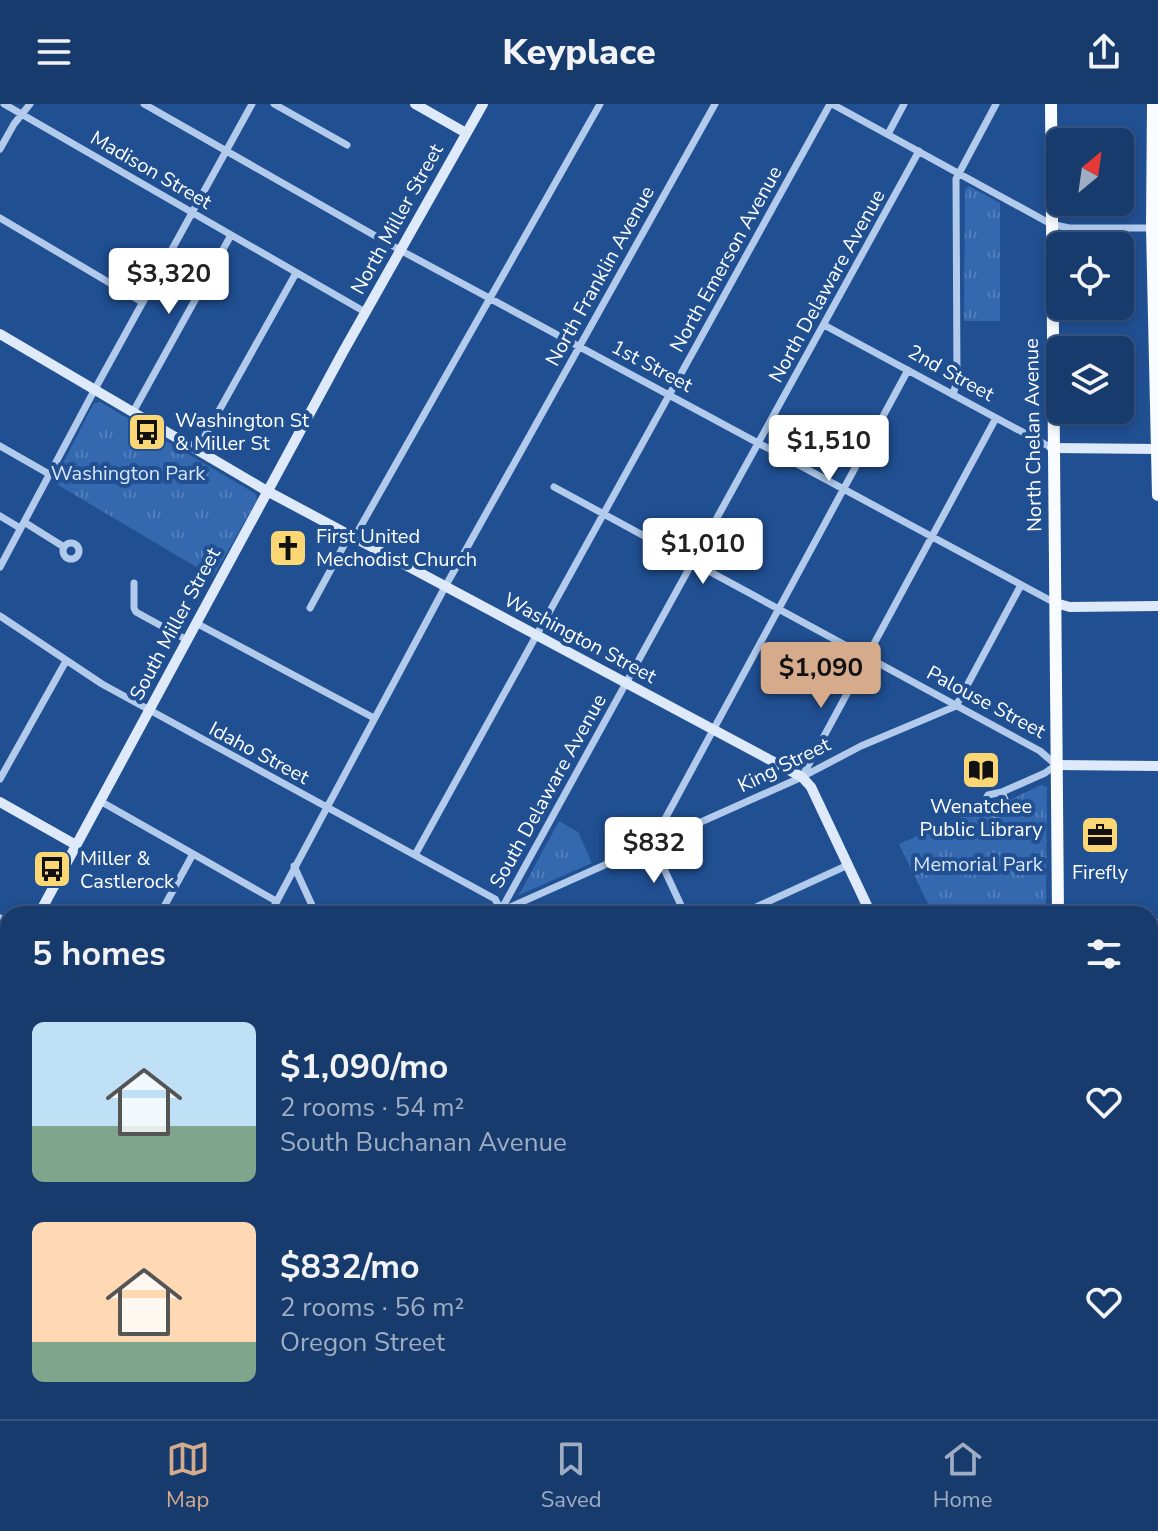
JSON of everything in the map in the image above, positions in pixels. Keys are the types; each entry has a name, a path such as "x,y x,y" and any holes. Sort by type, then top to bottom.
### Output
{"main road":[{"name":"North Chelan Avenue","path":"1051,104 1058,906"},
{"path":"1153,104 1156,188 1152,228 1158,495"}],"street":[{"name":"Madison Street","path":"4,104 365,312"},
{"path":"0,149 30,104"},
{"name":"1st Street","path":"144,104 491,300 1055,603 1070,607 1158,606"},
{"path":"0,567 252,104"},
{"path":"274,104 347,145"},
{"path":"415,104 466,133"},
{"name":"North Miller Street","path":"343,352 483,104"},
{"path":"310,608 491,300 600,104"},
{"name":"North Franklin Avenue","path":"274,906 445,587 715,104"},
{"path":"831,104 1051,224 1069,228 1152,228"},
{"name":"North Emerson Avenue","path":"415,855 831,104"},
{"path":"888,134 904,104"},
{"path":"953,395 957,380 955,190 958,173 996,104"},
{"name":"North Delaware Avenue","path":"692,562 919,151"},
{"path":"0,218 142,302"},
{"path":"133,412 231,235"},
{"path":"197,450 296,273"},
{"name":"2nd Street","path":"824,325 1052,448 1158,449"},
{"name":"Washington Street","path":"0,334 267,491 802,777"},
{"name":"South Miller Street","path":"43,906 343,352"},
{"path":"681,906 652,843 908,370"},
{"path":"867,906 811,787 802,777 996,418"},
{"path":"0,446 49,474"},
{"name":"Palouse Street","path":"554,487 1040,751 1056,765 1158,766"},
{"path":"0,516 64,547"},
{"name":"South Delaware Avenue","path":"503,906 692,562"},
{"path":"134,583 136,612 187,640"},
{"path":"956,706 1021,585"},
{"name":"Idaho Street","path":"0,616 66,661 149,711 495,899 497,906"},
{"path":"196,623 374,718"},
{"path":"0,779 66,661"},
{"name":"King Street","path":"518,906 802,777 827,762 956,706"},
{"path":"1002,792 1056,765"},
{"path":"100,801 276,901"},
{"path":"0,802 76,845"},
{"path":"164,906 193,854"},
{"path":"758,906 848,865"},
{"path":"294,866 312,906"}],"green space":[{"path":"969,186 1000,203 1000,321 964,321 965,189"},
{"name":"Washington Park","path":"100,402 256,494 257,500 213,577 53,482 94,403"},
{"name":"Memorial Park","path":"1041,785 1047,787 1046,906 929,906 899,844 980,809 1000,816 1008,811 1010,800"},
{"path":"559,821 578,832 592,863 519,895"}],"place":[{"name":"Washington St & Miller St","path":"147,432"},
{"name":"First United Mechodist Church","path":"288,548"},
{"name":"Wenatchee Public Library","path":"981,770"},
{"name":"Firefly","path":"1100,835"},
{"name":"Miller & Castlerock","path":"52,869"}]}
